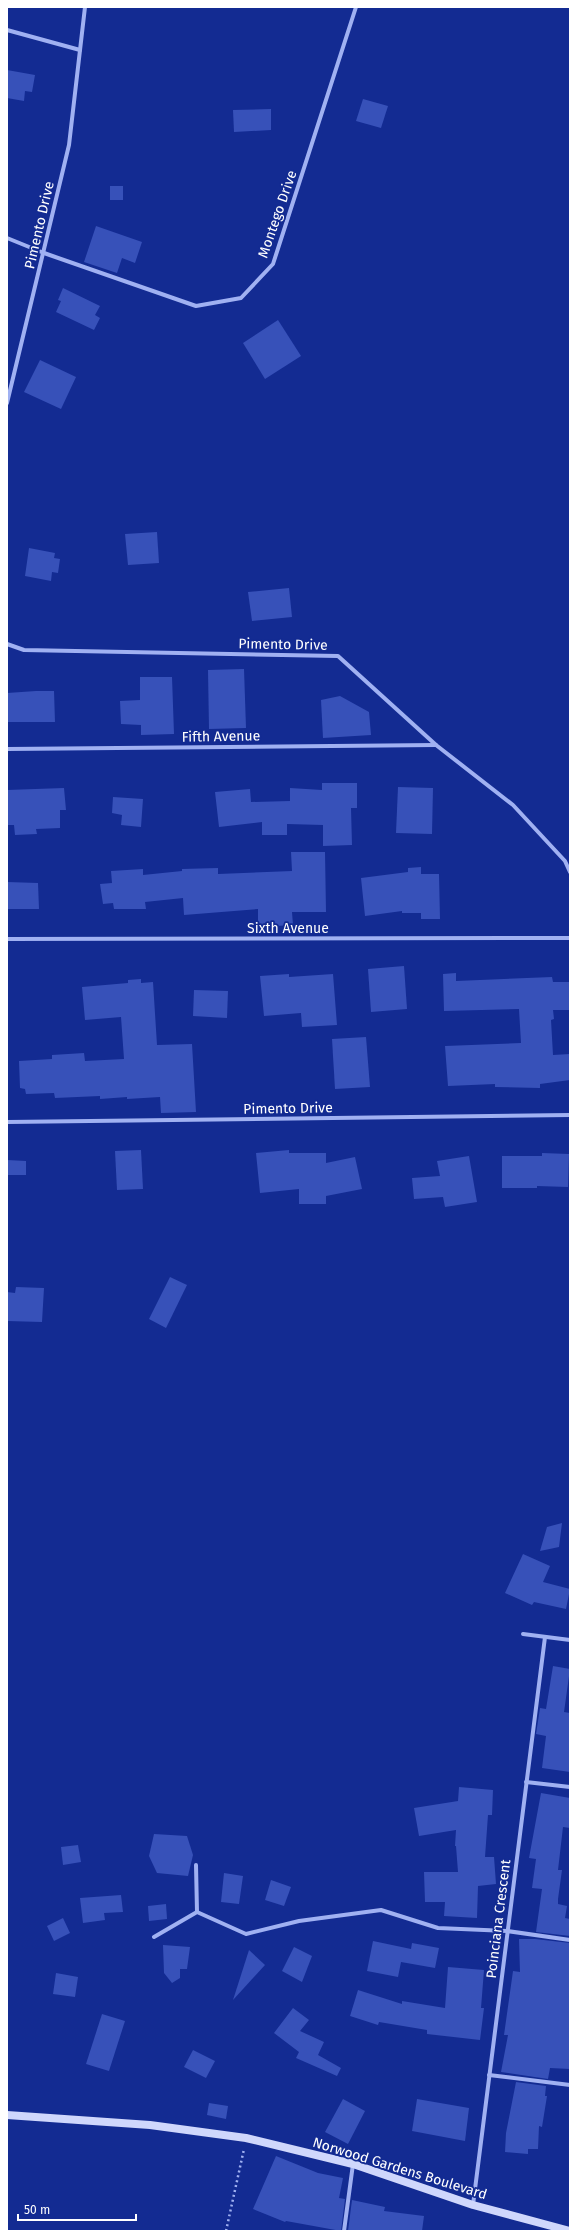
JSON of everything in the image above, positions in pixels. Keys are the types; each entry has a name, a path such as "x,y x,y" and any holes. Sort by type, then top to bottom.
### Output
{"street":[{"name":"Pimento Drive","path":"7,402 70,145 85,7"},
{"name":"Montego Drive","path":"7,238 44,254 196,306 241,298 273,264 356,7"},
{"path":"7,30 80,50"},
{"name":"Pimento Drive","path":"7,644 24,650 338,656 436,745 513,805 565,861 570,872"},
{"name":"Fifth Avenue","path":"7,749 436,745"},
{"name":"Sixth Avenue","path":"7,939 570,938"},
{"name":"Pimento Drive","path":"7,1122 570,1115"},
{"path":"523,1634 570,1640"},
{"name":"Poinciana Crescent","path":"473,2205 545,1636"},
{"path":"526,1782 570,1787"},
{"path":"196,1865 197,1912"},
{"path":"197,1912 246,1934 299,1921 381,1910 438,1928 507,1931 570,1940"},
{"path":"154,1937 197,1912"},
{"path":"489,2075 570,2085"},
{"name":"Norwood Gardens Boulevard","path":"7,2115 150,2125 246,2138 353,2164 473,2205 570,2231"},
{"path":"344,2231 353,2164"}],"path":[{"path":"226,2231 246,2138"}],"building":[{"path":"7,70 35,75 32,92 25,91 24,101 7,98"},
{"path":"363,99 388,106 381,128 356,121"},
{"path":"271,109 271,130 234,132 233,110"},
{"path":"110,186 123,186 123,200 110,200"},
{"path":"96,226 142,242 135,263 122,258 117,273 84,262"},
{"path":"63,288 100,306 95,315 100,318 94,330 56,312 61,301 58,300"},
{"path":"278,320 301,356 265,379 243,343"},
{"path":"40,360 76,377 61,409 24,392"},
{"path":"157,532 159,563 128,565 125,534"},
{"path":"29,548 55,553 54,558 60,559 58,573 52,572 51,581 25,576"},
{"path":"289,588 292,617 252,621 248,592"},
{"path":"244,669 246,728 209,729 208,670"},
{"path":"140,677 172,677 174,734 141,735 141,725 121,724 120,701 140,700"},
{"path":"54,691 55,722 7,722 7,693"},
{"path":"340,696 369,712 371,735 323,738 321,700"},
{"path":"322,783 357,783 357,808 351,808 352,845 323,846 323,825 287,824 287,835 262,835 262,822 219,827 215,792 250,789 251,802 290,801 290,788 322,790"},
{"path":"398,787 433,788 432,834 396,833"},
{"path":"64,788 66,810 60,810 60,828 36,829 37,834 15,835 14,825 7,825 7,790"},
{"path":"113,797 143,799 141,827 121,825 122,815 112,813"},
{"path":"291,852 325,852 326,912 292,912 293,925 258,927 258,909 184,915 183,898 145,902 146,909 114,909 113,903 103,904 100,884 112,883 111,871 143,869 143,875 182,871 182,869 218,868 218,874 292,871"},
{"path":"421,867 421,874 439,874 440,919 421,919 421,913 402,913 402,911 365,916 361,878 408,872 408,868"},
{"path":"7,882 38,883 39,909 7,909"},
{"path":"404,966 407,1009 371,1012 368,969"},
{"path":"456,973 456,981 552,977 553,982 570,982 570,1010 553,1010 554,1019 551,1020 553,1055 570,1054 570,1080 540,1084 540,1088 495,1087 495,1084 448,1086 445,1046 521,1043 519,1009 444,1011 443,974"},
{"path":"289,974 289,977 333,974 337,1025 302,1027 301,1013 264,1016 260,976"},
{"path":"141,979 141,983 153,982 157,1045 192,1044 196,1112 161,1113 160,1097 127,1099 127,1097 100,1099 100,1096 55,1098 54,1093 26,1094 25,1089 20,1088 19,1061 52,1059 52,1055 84,1053 85,1061 124,1059 121,1017 85,1020 82,987 128,983 128,980"},
{"path":"194,990 228,991 227,1018 193,1016"},
{"path":"366,1037 370,1087 335,1089 332,1039"},
{"path":"141,1150 143,1189 117,1190 115,1151"},
{"path":"289,1150 289,1153 326,1153 326,1163 355,1157 362,1189 326,1196 326,1204 299,1204 299,1189 260,1193 256,1153"},
{"path":"542,1153 569,1154 568,1187 537,1186 537,1188 502,1188 502,1156 542,1156"},
{"path":"469,1156 477,1202 445,1207 443,1197 414,1199 412,1178 440,1176 437,1161"},
{"path":"7,1160 26,1161 26,1175 7,1175"},
{"path":"170,1277 187,1285 166,1328 149,1319"},
{"path":"16,1287 44,1288 42,1322 7,1321 7,1292 15,1293"},
{"path":"562,1523 559,1547 540,1551 547,1527"},
{"path":"523,1554 550,1566 543,1582 570,1589 566,1609 534,1602 532,1605 505,1593"},
{"path":"553,1666 570,1669 564,1712 570,1713 570,1772 542,1768 546,1736 536,1734 540,1708 546,1709"},
{"path":"459,1787 493,1790 492,1815 488,1815 485,1857 494,1857 496,1884 478,1886 477,1918 444,1916 445,1902 425,1902 424,1872 458,1872 455,1846 456,1830 419,1836 414,1808 458,1801"},
{"path":"541,1793 570,1798 570,1828 563,1827 558,1870 562,1870 558,1904 567,1906 565,1918 570,1919 570,1936 536,1932 542,1889 532,1888 536,1859 529,1858"},
{"path":"154,1834 187,1836 193,1855 188,1876 157,1873 149,1856"},
{"path":"78,1845 81,1862 63,1865 61,1847"},
{"path":"224,1873 243,1876 239,1904 221,1902"},
{"path":"271,1880 291,1887 284,1906 265,1900"},
{"path":"121,1895 123,1912 104,1913 105,1920 83,1923 80,1898"},
{"path":"166,1904 167,1919 149,1921 148,1906"},
{"path":"63,1918 70,1933 54,1941 47,1926"},
{"path":"519,1939 535,1939 570,1943 570,2069 550,2068 548,2079 501,2072 508,2035 504,2035 513,1971 520,1972"},
{"path":"373,1941 411,1949 412,1943 439,1948 435,1968 401,1962 398,1977 367,1971"},
{"path":"163,1945 190,1947 187,1969 180,1969 180,1978 172,1983 164,1973"},
{"path":"294,1947 312,1956 302,1982 282,1971"},
{"path":"249,1950 265,1965 233,2000"},
{"path":"448,1967 484,1970 481,2008 484,2008 480,2040 427,2034 427,2030 379,2022 378,2025 350,2016 358,1990 402,2004 402,2001 445,2008"},
{"path":"56,1973 78,1977 75,1997 53,1994"},
{"path":"293,2008 309,2020 300,2031 324,2042 318,2055 341,2068 337,2076 296,2058 299,2052 274,2033"},
{"path":"102,2014 125,2021 109,2071 86,2064"},
{"path":"193,2050 215,2061 206,2078 184,2067"},
{"path":"516,2082 546,2086 545,2096 547,2096 542,2127 539,2126 538,2149 528,2149 528,2154 505,2152 506,2133"},
{"path":"343,2099 365,2111 348,2144 325,2132"},
{"path":"417,2099 469,2108 465,2141 412,2131"},
{"path":"209,2103 228,2106 226,2119 207,2115"},
{"path":"276,2156 318,2173 343,2178 339,2198 345,2199 341,2231 285,2222 253,2209"},
{"path":"352,2200 385,2207 384,2211 424,2216 422,2231 348,2231"}]}
